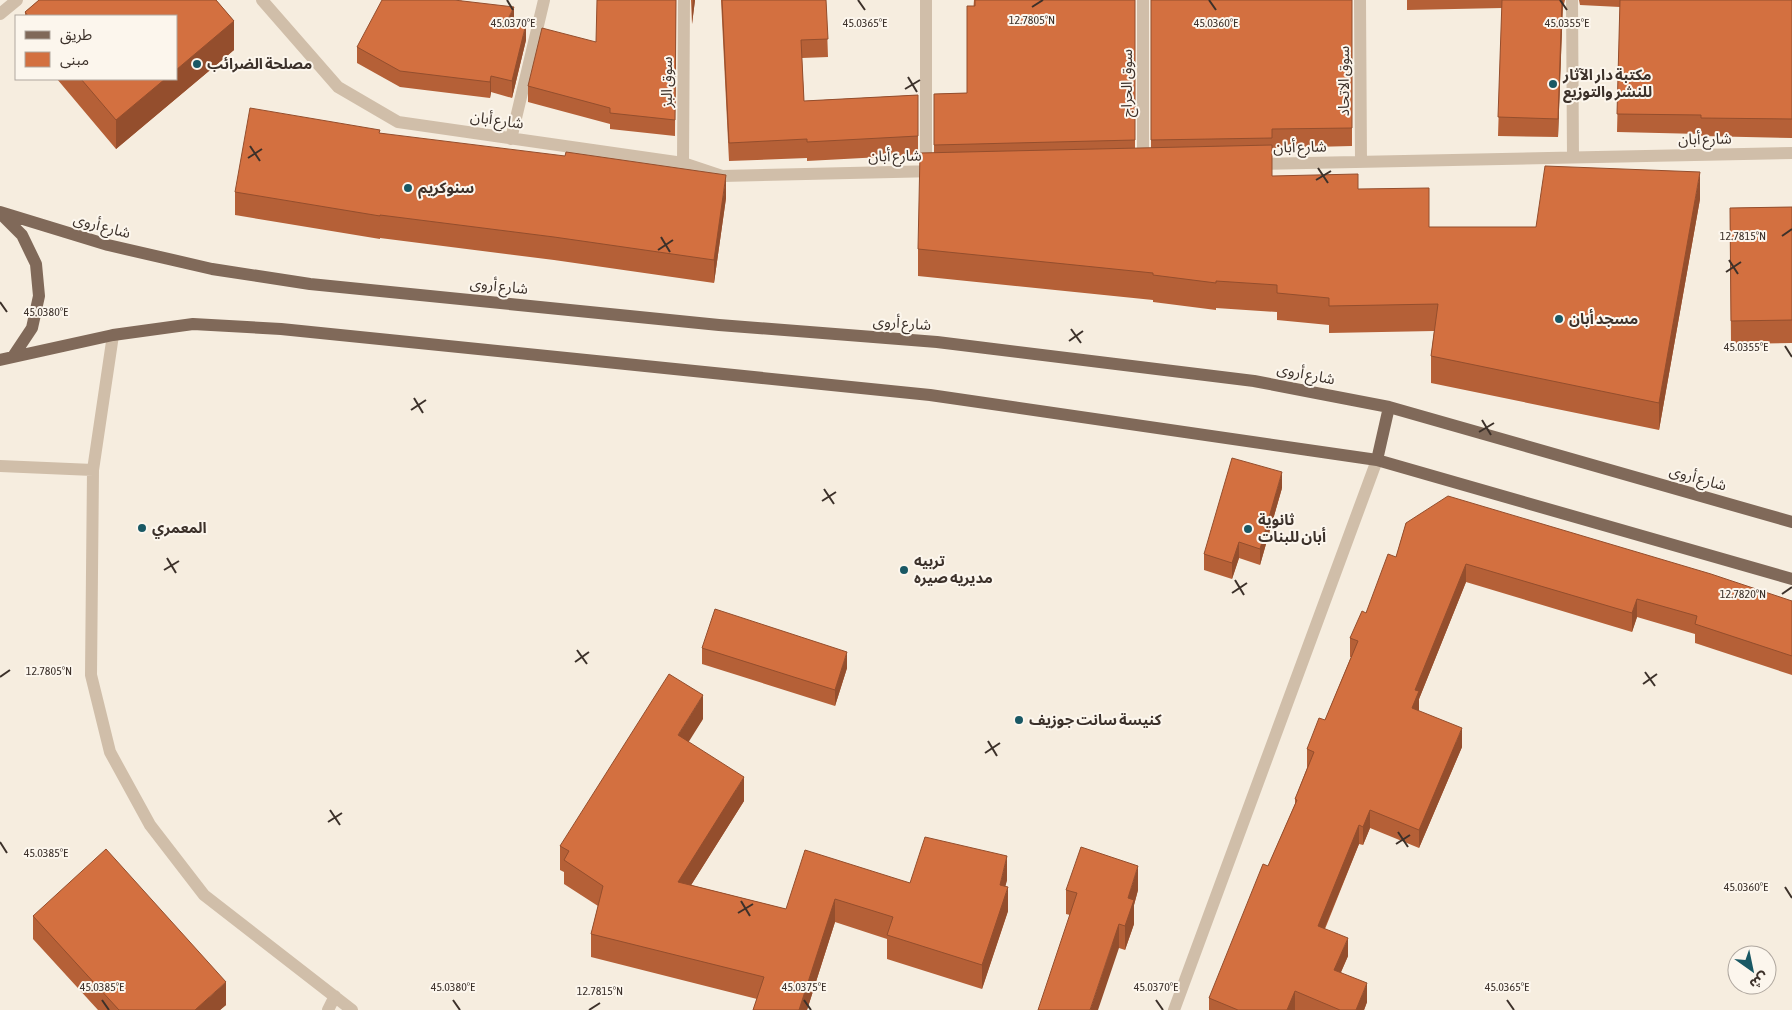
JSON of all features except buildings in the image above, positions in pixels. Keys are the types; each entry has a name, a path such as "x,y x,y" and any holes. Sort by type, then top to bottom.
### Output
{"main road":[{"path":"0,213 22,235 33,257 36,264 40,296 32,328 14,355"},
{"name":"شارع أروى","path":"0,213 108,245 212,268 310,284 719,325 937,342 1254,381 1389,407 1792,522"},
{"path":"0,360 14,355 113,335 193,324 281,329 930,395 1378,460 1792,578"},
{"path":"1378,460 1389,407"}],"street":[{"path":"0,14 16,0"},
{"name":"شارع أبان","path":"262,0 338,87 398,122 683,163 722,176 946,171"},
{"path":"511,139 544,0"},
{"name":"سوق البز","path":"683,163 684,0"},
{"path":"926,0 926,171"},
{"name":"سوق الحراج","path":"1143,167 1144,0"},
{"name":"سوق الاتحاد","path":"1360,0 1361,162"},
{"path":"1572,0 1573,157"},
{"name":"شارع أبان","path":"1242,164 1792,153"},
{"path":"113,335 94,470 91,675 110,752 150,825 204,895 352,1010"},
{"path":"1174,1010 1378,460"},
{"path":"0,466 94,470"},
{"path":"328,1010 335,996"}],"place":[{"name":"مصلحة الضرائب","path":"197,64"},
{"name":"مكتبة دار الآثار للنشر والتوزيع","path":"1553,84"},
{"name":"سنوكريم","path":"408,188"},
{"name":"مسجد أبان","path":"1559,319"},
{"name":"المعمري","path":"142,528"},
{"name":"ثانوية أبان للبنات","path":"1248,529"},
{"name":"تربيه مديريه صيره","path":"904,570"},
{"name":"كنيسة سانت جوزيف","path":"1019,720"}]}
